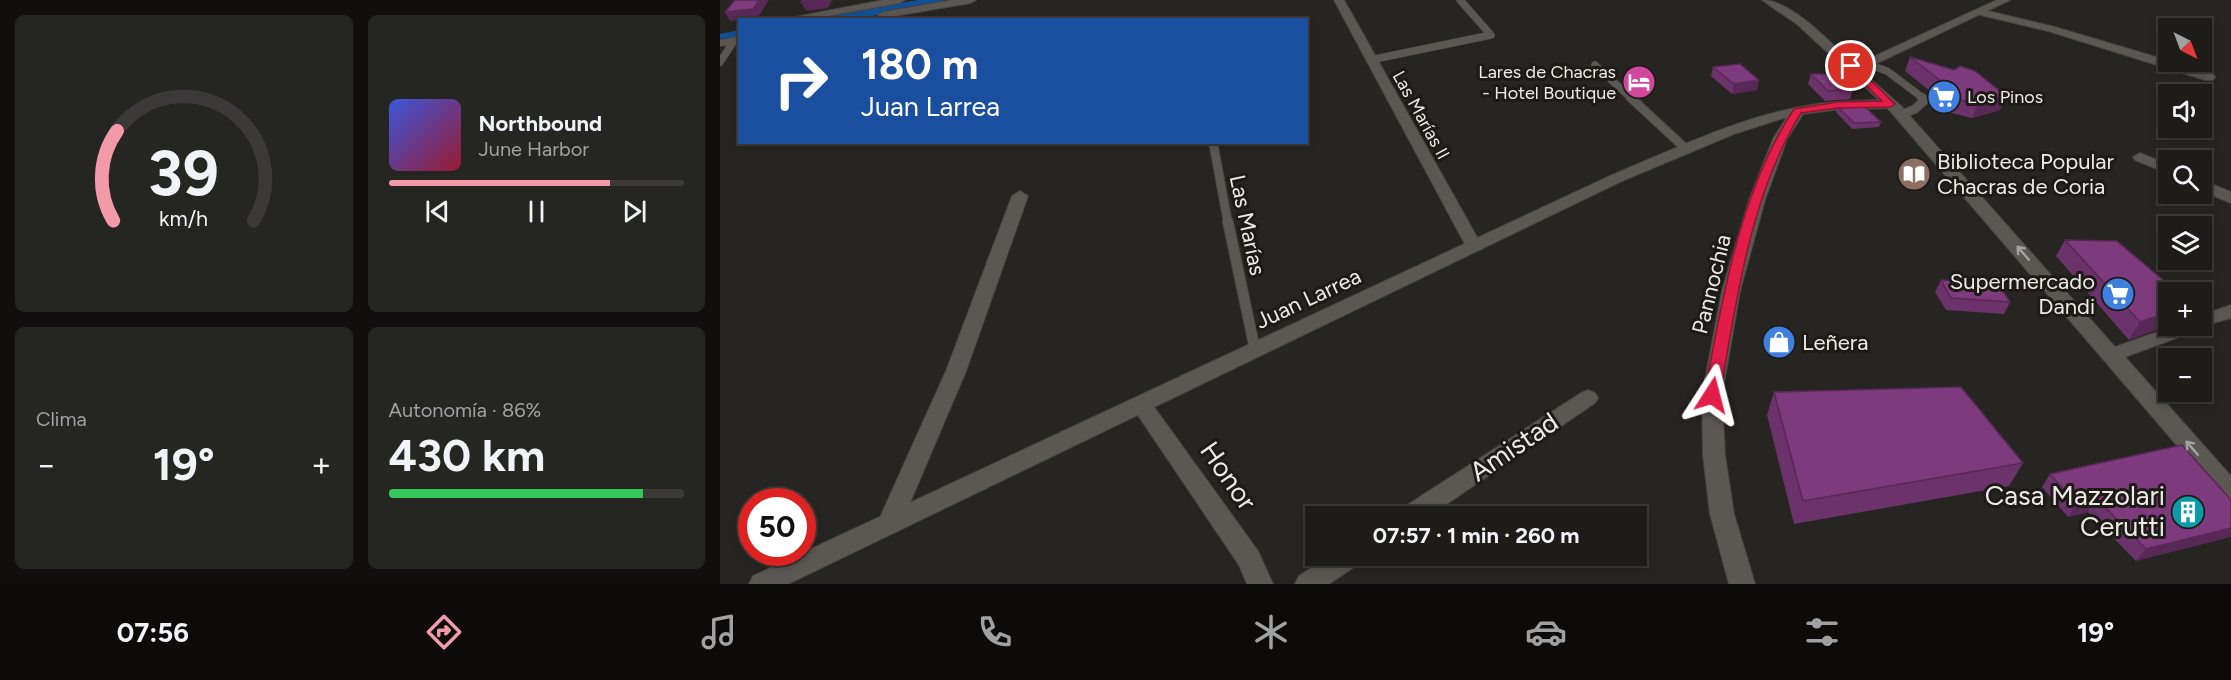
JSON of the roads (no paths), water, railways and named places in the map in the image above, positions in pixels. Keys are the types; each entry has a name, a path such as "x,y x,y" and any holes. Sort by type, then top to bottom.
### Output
{"street":[{"path":"795,18 873,2 900,0"},
{"path":"869,18 971,0"},
{"name":"Las Marías II","path":"1339,0 1474,246"},
{"path":"1767,0 1802,23 1896,110 2231,492"},
{"path":"1851,66 1867,64 2005,0"},
{"path":"1980,12 2051,30 2209,77"},
{"path":"720,43 737,40"},
{"name":"Juan Larrea","path":"762,584 1617,178 1686,149 1738,128 1798,111 1838,105 1896,110"},
{"name":"Pannochia","path":"1742,584 1722,514 1714,455 1712,395 1731,291 1756,200 1780,140 1798,111"},
{"path":"2139,157 2158,165"},
{"path":"2212,189 2231,198"},
{"path":"889,524 956,371 1020,196"},
{"path":"2212,318 2231,311"},
{"path":"2112,355 2164,336"},
{"name":"Amistad","path":"1425,506 1588,398"},
{"name":"Honor","path":"1142,405 1249,559 1260,584"},
{"path":"1308,584 1335,566"}],"lane":[{"path":"1370,60 1491,35 1460,0"},
{"path":"720,62 737,40"},
{"path":"1867,64 1887,71 1925,100 1915,109 1896,110"},
{"path":"1595,65 1686,149"},
{"name":"Las Marías","path":"1213,144 1254,350"}],"waterway":[{"path":"836,18 939,0"},
{"path":"720,38 738,34"}],"place":[{"name":"Lares de Chacras - Hotel Boutique","path":"1639,82"},
{"name":"Los Pinos","path":"1944,97"},
{"name":"Biblioteca Popular Chacras de Coria","path":"1914,174"},
{"name":"Supermercado Dandi","path":"2118,294"},
{"name":"Leñera","path":"1779,342"},
{"name":"Casa Mazzolari Cerutti","path":"2188,512"}]}
